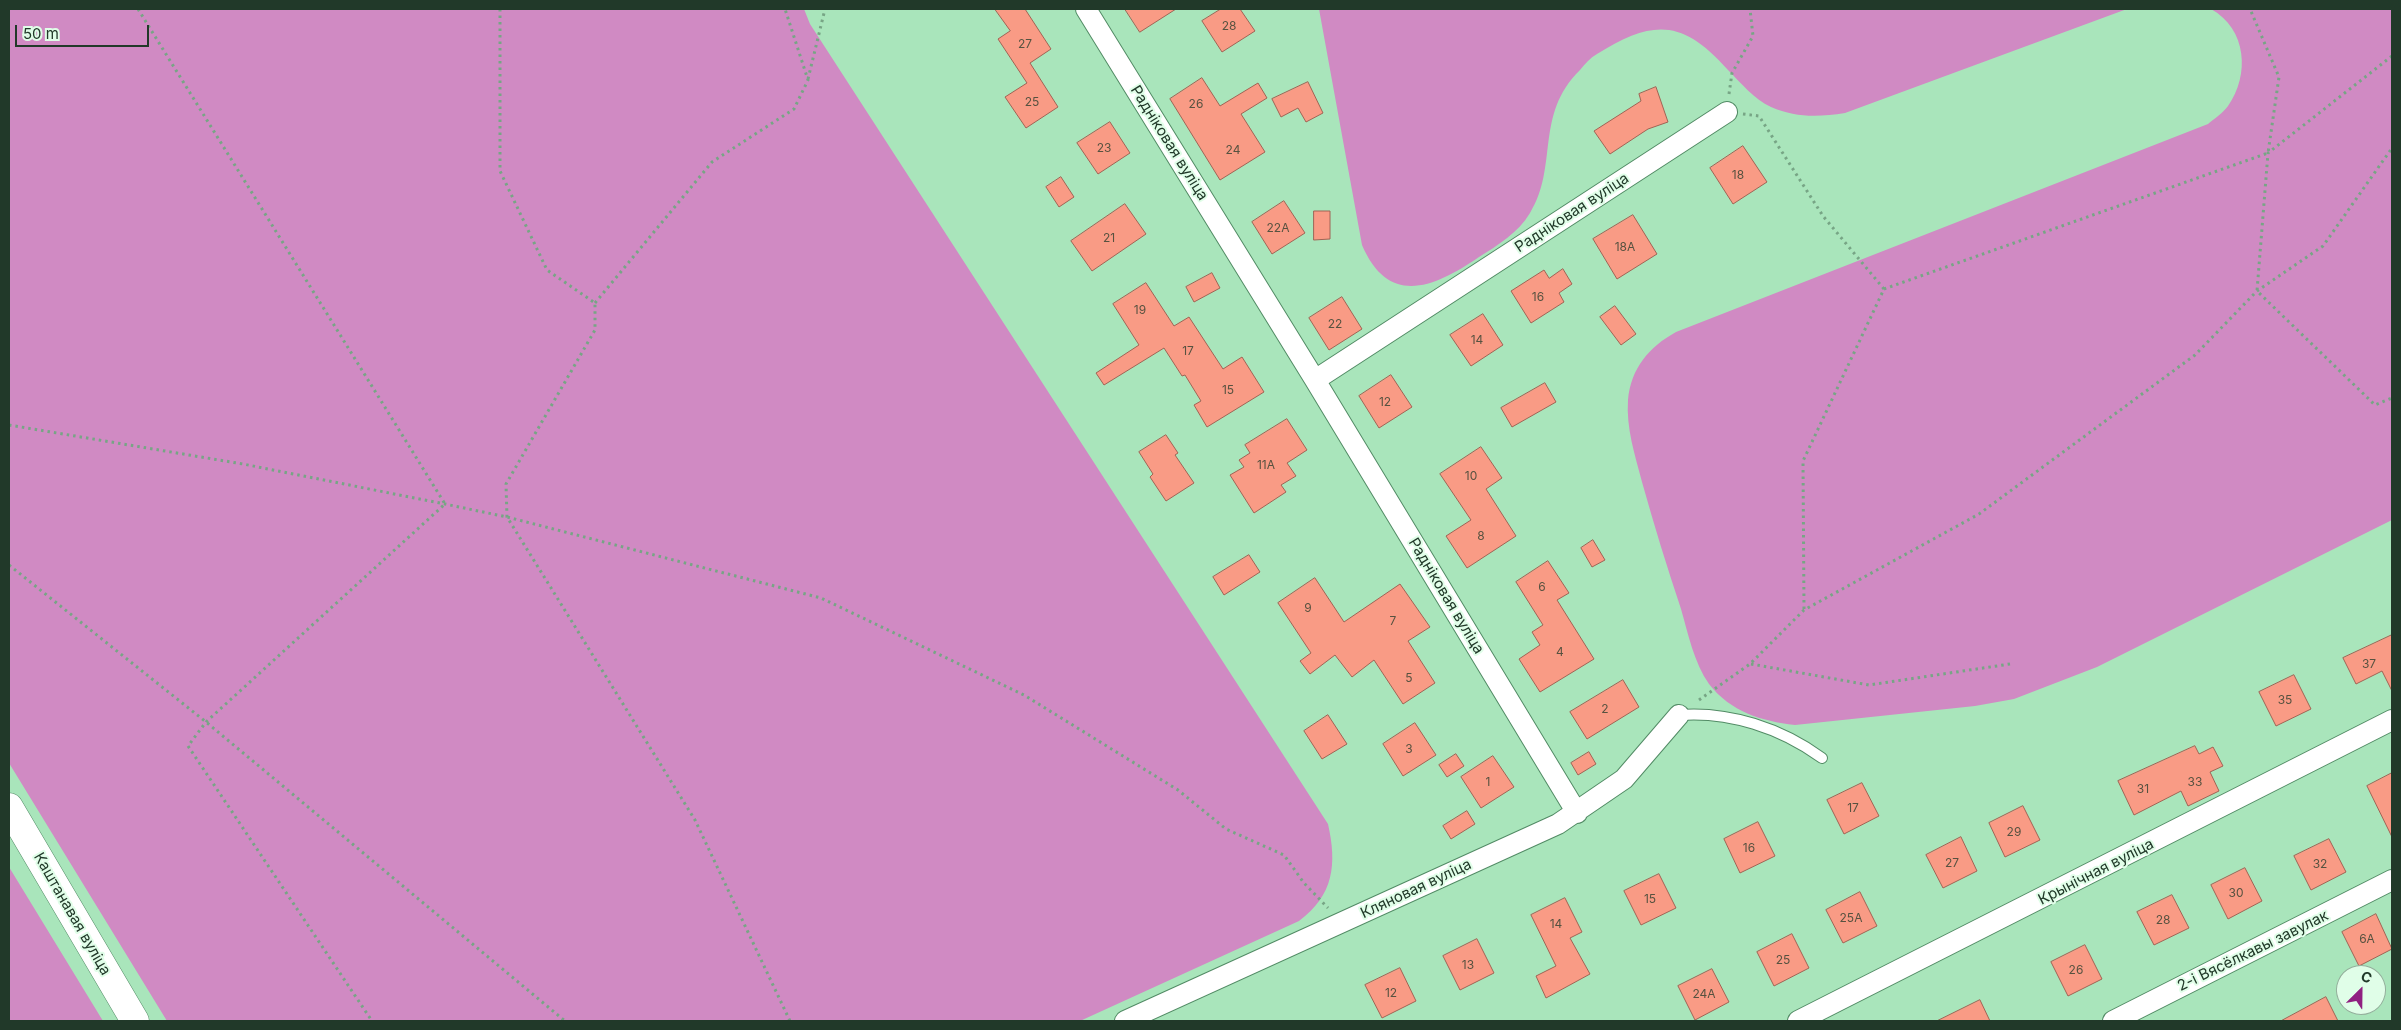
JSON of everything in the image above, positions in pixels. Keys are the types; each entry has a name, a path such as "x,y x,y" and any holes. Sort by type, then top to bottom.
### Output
{"main road":[{"name":"Каштанавая вуліца","path":"9,808 135,1021"}],"street":[{"name":"Радніковая вуліца","path":"1086,9 1316,380 1577,813"},
{"name":"Радніковая вуліца","path":"1316,380 1727,112"},
{"name":"Кляновая вуліца","path":"1126,1021 1558,824 1577,813 1624,779 1678,715"},
{"name":"Крынічная вуліца","path":"1798,1021 2392,720"},
{"name":"2-і Вясёлкавы завулак","path":"2113,1021 2392,880"}],"lane":[{"path":"1678,715 1700,714 1729,717 1802,744 1822,758"}],"path":[{"path":"138,9 444,504"},
{"path":"500,9 500,171 547,270 595,303"},
{"path":"785,9 808,80"},
{"path":"790,1021 695,820 507,517 506,484 595,330 595,303 712,162 794,109 808,80 825,9"},
{"path":"1750,9 1753,36 1732,73 1727,112 1759,116 1823,216 1884,289"},
{"path":"2250,9 2280,77 2268,153 2257,291"},
{"path":"1804,610 1803,461 1884,289 2268,153 2392,56"},
{"path":"1678,715 1750,664 1804,610 1979,514 2195,355 2257,291 2323,246 2392,148"},
{"path":"2257,291 2375,405 2392,398"},
{"path":"9,425 234,462 507,517 821,598 1024,695 1178,790 1226,829 1284,855 1304,883 1342,923"},
{"path":"372,1021 188,746 206,722 444,504"},
{"path":"9,565 206,722 565,1021"},
{"path":"1750,664 1870,685 2010,664"}],"shaded area":[{"path":"9,9 804,9 810,24 1328,824 1331,839 1332,865 1330,878 1320,900 1299,921 1080,1021 167,1021 9,763"},
{"path":"1319,9 2127,9 1845,113 1808,116 1780,111 1765,104 1748,90 1712,53 1682,33 1667,30 1651,30 1635,35 1592,57 1566,87 1557,105 1552,123 1544,177 1539,195 1520,227 1500,243 1446,277 1414,286 1399,284 1385,278 1373,265 1362,245"},
{"path":"2211,9 2392,9 2392,520 2097,667 2014,699 1975,706 1795,725 1759,718 1727,702 1709,684 1695,657 1642,482 1628,421 1628,400 1637,368 1658,344 1676,332 2208,124 2228,106 2240,81 2242,67 2238,40 2232,28"},
{"path":"9,867 103,1021 9,1021"}],"building":[{"path":"995,9 1025,9 1051,49 1030,63 1058,107 1026,128 1005,97 1027,83 998,39 1010,31"},
{"path":"1125,9 1176,9 1140,32"},
{"path":"1221,9 1240,9 1255,31 1222,52 1202,21"},
{"path":"1202,78 1220,106 1258,83 1267,98 1241,114 1265,152 1220,180 1170,99"},
{"path":"1308,82 1323,113 1306,122 1298,108 1281,117 1272,99"},
{"path":"1656,87 1668,122 1648,129 1610,154 1594,131 1641,101 1639,94"},
{"path":"1110,122 1130,153 1098,174 1077,143"},
{"path":"1743,146 1767,182 1733,204 1710,168"},
{"path":"1061,177 1074,197 1059,207 1046,187"},
{"path":"1284,201 1305,233 1272,254 1252,222"},
{"path":"1125,204 1146,234 1092,271 1071,241"},
{"path":"1314,211 1330,211 1330,239 1314,240"},
{"path":"1633,215 1657,254 1617,279 1593,239"},
{"path":"1563,269 1572,284 1559,293 1564,302 1531,323 1511,291 1544,270 1549,278"},
{"path":"1212,273 1220,288 1194,302 1186,287"},
{"path":"1146,283 1174,326 1189,317 1223,369 1242,357 1264,392 1207,427 1194,405 1201,401 1185,375 1182,376 1164,348 1104,385 1096,373 1139,345 1113,304"},
{"path":"1342,297 1362,329 1329,350 1309,318"},
{"path":"1615,306 1636,334 1621,345 1600,317"},
{"path":"1483,314 1503,345 1471,366 1450,335"},
{"path":"1391,375 1412,407 1379,428 1359,396"},
{"path":"1545,383 1556,402 1512,427 1501,408"},
{"path":"1287,419 1307,450 1287,463 1296,476 1281,485 1286,492 1254,513 1230,475 1244,467 1239,460 1250,453 1245,445"},
{"path":"1166,435 1178,453 1175,455 1194,483 1166,501 1150,477 1153,474 1139,452"},
{"path":"1481,447 1502,478 1486,489 1516,536 1467,568 1446,536 1471,520 1440,474"},
{"path":"1593,540 1605,560 1592,567 1581,548"},
{"path":"1249,555 1260,572 1224,595 1213,577"},
{"path":"1548,561 1569,593 1557,600 1594,659 1540,692 1519,659 1540,645 1532,632 1543,625 1516,582"},
{"path":"1315,578 1344,622 1400,584 1430,627 1408,641 1435,683 1403,704 1374,660 1352,677 1335,655 1310,674 1300,661 1311,653 1278,603"},
{"path":"2392,635 2392,691 2382,671 2356,684 2343,658"},
{"path":"2294,675 2311,709 2276,726 2259,692"},
{"path":"1623,680 1639,707 1587,739 1570,712"},
{"path":"1328,715 1347,744 1322,759 1304,731"},
{"path":"1415,723 1436,755 1403,776 1383,744"},
{"path":"2195,746 2199,754 2213,747 2223,766 2210,772 2219,791 2188,806 2181,791 2134,815 2118,781"},
{"path":"1589,752 1596,764 1578,775 1571,763"},
{"path":"1456,754 1464,766 1447,777 1439,765"},
{"path":"1493,756 1514,787 1481,808 1461,777"},
{"path":"2392,773 2392,837 2367,786"},
{"path":"1862,783 1879,816 1844,834 1827,800"},
{"path":"2023,806 2040,840 2005,857 1989,823"},
{"path":"1467,811 1475,824 1451,839 1443,826"},
{"path":"1758,822 1775,856 1740,873 1724,839"},
{"path":"1961,837 1977,871 1943,888 1926,855"},
{"path":"2329,839 2346,872 2311,890 2294,856"},
{"path":"2245,868 2262,901 2228,919 2211,885"},
{"path":"1659,874 1676,908 1641,925 1624,891"},
{"path":"1860,892 1877,926 1843,943 1826,910"},
{"path":"2172,895 2189,928 2154,945 2137,912"},
{"path":"1565,898 1582,932 1570,938 1590,974 1546,998 1536,976 1556,966 1531,915"},
{"path":"2376,914 2392,949 2358,965 2342,932"},
{"path":"1792,934 1809,968 1774,986 1757,952"},
{"path":"1477,939 1494,973 1460,990 1443,956"},
{"path":"2085,945 2102,979 2068,996 2051,962"},
{"path":"1400,968 1416,1001 1382,1018 1365,985"},
{"path":"1712,969 1729,1002 1695,1020 1678,986"},
{"path":"2326,997 2338,1021 2281,1021"},
{"path":"1980,1000 1990,1021 1937,1021"}]}
